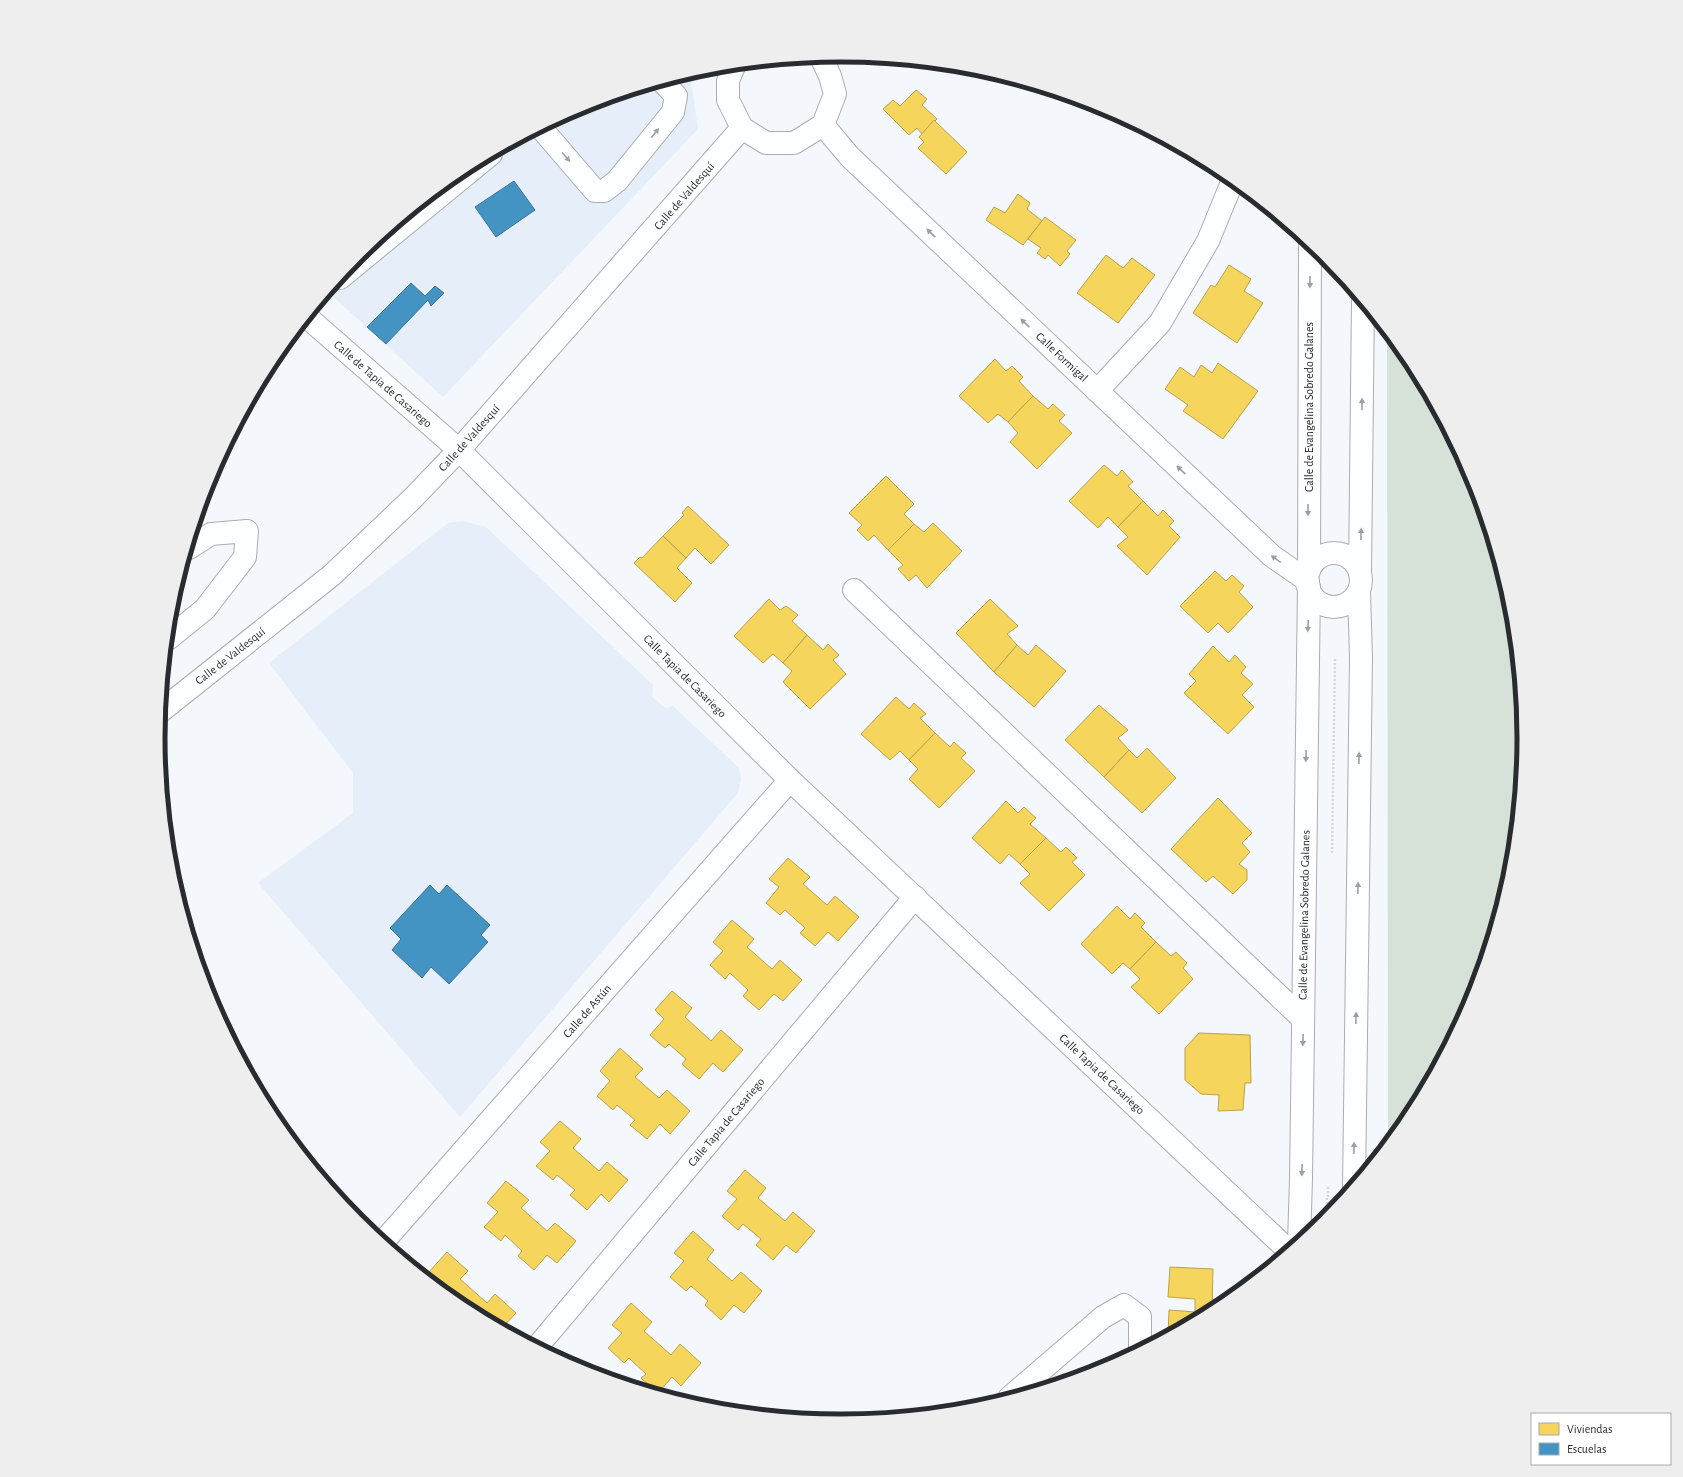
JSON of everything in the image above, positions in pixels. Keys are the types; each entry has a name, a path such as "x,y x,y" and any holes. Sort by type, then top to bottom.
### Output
{"street":[{"path":"732,71 728,81 728,100 742,128 766,143 794,144 823,125 835,94 830,76 824,62"},
{"path":"544,131 595,191 604,191 617,181 673,112 676,96 666,85"},
{"name":"Calle Formigal","path":"823,125 850,157 1272,556 1309,580"},
{"name":"Calle de Valdesquí","path":"166,707 332,575 412,499 459,450 742,128"},
{"path":"1097,390 1160,323 1208,240 1231,186"},
{"name":"Calle de Evangelina Sobredo Galanes","path":"1299,1237 1309,580 1310,251"},
{"path":"1354,1180 1361,658 1360,582 1362,307"},
{"name":"Calle de Tapia de Casariego","path":"311,320 459,450"},
{"name":"Calle Tapia de Casariego","path":"459,450 790,780 1286,1248"},
{"path":"174,634 205,608 245,557 246,531 211,534 194,545"},
{"path":"1335,554 1351,559 1360,582 1348,603 1332,607 1318,601 1312,595 1309,580 1319,558 1335,554"},
{"path":"854,590 1303,1019"},
{"name":"Calle de Astún","path":"386,1239 790,780"},
{"name":"Calle Tapia de Casariego","path":"540,1344 915,897"},
{"path":"1016,1392 1103,1317 1124,1306 1140,1317 1140,1345"}],"shaded area":[{"path":"691,79 698,129 443,397 331,295 363,260 395,230 466,176 503,153 542,132 583,113 624,98 666,85"},
{"path":"1387,339 1404,363 1427,400 1448,439 1467,480 1482,521 1495,563 1505,607 1517,694 1518,738 1517,783 1505,870 1495,914 1482,956 1467,997 1448,1038 1427,1077 1388,1136"},
{"path":"463,521 486,527 653,685 652,697 666,708 673,706 739,768 741,779 738,793 460,1117 258,883 353,813 353,773 269,663 448,523"}],"building: Viviendas":[{"path":"916,90 927,99 922,105 937,119 922,134 917,128 909,135 883,109 893,100 900,106"},
{"path":"934,120 967,152 946,174 918,148 924,142 919,137"},
{"path":"1018,194 1030,203 1027,209 1042,221 1023,245 986,220 994,207 1005,213"},
{"path":"1045,217 1076,240 1067,251 1070,254 1060,266 1048,255 1045,259 1037,253 1041,248 1028,239"},
{"path":"1106,255 1123,268 1132,258 1155,275 1118,323 1077,293"},
{"path":"1229,265 1251,279 1244,291 1263,303 1237,343 1193,313 1211,285 1215,287"},
{"path":"995,359 1006,371 1012,366 1023,377 1019,381 1033,396 1008,422 998,414 988,423 959,396"},
{"path":"1218,363 1258,391 1223,439 1183,411 1188,405 1165,389 1180,367 1194,377 1201,365 1212,373"},
{"path":"1033,396 1048,409 1053,404 1065,415 1059,421 1072,433 1037,469 1010,442 1018,433 1008,422"},
{"path":"1104,465 1117,476 1122,470 1133,482 1128,486 1143,501 1118,527 1108,517 1098,528 1069,501"},
{"path":"886,476 914,504 904,514 914,524 888,550 874,535 868,541 857,530 862,525 849,513"},
{"path":"1143,501 1158,516 1163,510 1174,521 1169,526 1180,537 1147,575 1117,546 1128,537 1118,527"},
{"path":"688,506 729,545 711,564 695,548 686,558 663,536 684,515 682,513"},
{"path":"933,523 962,551 927,588 916,575 909,581 898,569 903,565 888,550 914,524 924,532"},
{"path":"663,536 686,558 677,568 692,583 675,602 634,563 640,557 642,558"},
{"path":"1215,571 1226,581 1232,575 1244,586 1239,592 1253,607 1228,633 1218,623 1208,633 1180,606"},
{"path":"769,599 780,610 786,606 798,615 792,621 807,635 783,663 773,654 763,663 734,636"},
{"path":"990,599 1018,626 1007,634 1017,645 994,672 956,633"},
{"path":"807,635 823,650 828,644 839,655 833,660 846,674 810,709 783,682 792,671 783,663"},
{"path":"1017,645 1028,655 1036,645 1066,671 1034,707 994,672"},
{"path":"1213,646 1229,662 1235,655 1246,667 1241,673 1253,684 1242,695 1254,707 1228,734 1184,693 1196,681 1189,674"},
{"path":"896,697 909,709 914,703 926,714 920,718 935,733 909,760 900,751 890,760 861,734"},
{"path":"1099,705 1128,730 1118,738 1129,750 1104,777 1065,740"},
{"path":"935,733 950,747 954,742 966,753 961,758 975,771 939,808 909,779 918,769 909,760"},
{"path":"1147,748 1176,778 1142,813 1104,777 1129,750 1137,758"},
{"path":"1218,798 1252,833 1242,843 1250,852 1239,864 1247,870 1247,880 1233,894 1213,876 1206,882 1171,849"},
{"path":"1006,801 1018,813 1024,807 1036,818 1030,824 1046,838 1020,864 1009,854 1000,864 972,838"},
{"path":"1046,838 1061,852 1066,847 1077,858 1072,862 1085,875 1049,911 1020,883 1030,874 1020,864"},
{"path":"788,858 810,877 803,884 827,905 835,896 859,917 838,941 828,932 815,946 800,933 805,928 785,910 780,915 766,903 779,887 769,879"},
{"path":"1117,906 1130,919 1135,913 1145,923 1141,927 1156,942 1130,969 1123,963 1112,974 1081,944"},
{"path":"732,920 754,939 747,947 772,969 780,960 802,980 783,1001 774,994 759,1010 743,996 748,990 730,973 725,979 710,965 723,951 713,942"},
{"path":"1156,942 1171,956 1176,952 1187,963 1183,968 1193,979 1159,1014 1131,987 1140,979 1130,969"},
{"path":"672,991 692,1008 685,1017 711,1041 721,1030 743,1050 723,1072 713,1063 699,1079 682,1064 686,1059 669,1044 665,1048 650,1035 664,1019 655,1010"},
{"path":"1199,1033 1250,1035 1251,1083 1245,1083 1243,1110 1218,1111 1219,1095 1201,1094 1185,1080 1185,1048"},
{"path":"620,1048 643,1069 635,1077 659,1098 667,1090 690,1111 670,1134 660,1124 647,1139 630,1125 635,1120 617,1105 613,1110 597,1096 610,1081 600,1071"},
{"path":"560,1121 581,1139 573,1148 599,1171 607,1162 628,1180 609,1202 601,1194 587,1210 570,1195 575,1190 557,1175 553,1180 536,1166 550,1151 540,1142"},
{"path":"745,1170 766,1188 758,1198 785,1221 793,1212 815,1231 796,1253 786,1245 773,1260 756,1245 761,1239 743,1224 738,1230 722,1216 737,1199 727,1191"},
{"path":"506,1181 529,1200 521,1208 547,1231 555,1223 576,1241 557,1263 547,1255 534,1270 518,1256 522,1251 505,1235 501,1241 484,1227 498,1212 487,1203"},
{"path":"693,1231 714,1250 707,1259 732,1281 741,1272 762,1291 744,1313 734,1305 721,1320 705,1305 708,1301 691,1286 686,1291 670,1277 684,1261 674,1253"},
{"path":"447,1252 468,1271 460,1279 487,1303 495,1294 516,1313 505,1325 466,1301 428,1273"},
{"path":"1170,1267 1213,1269 1212,1304 1168,1330 1169,1310 1195,1312 1195,1299 1168,1297"},
{"path":"631,1303 652,1322 644,1331 671,1355 680,1344 701,1363 681,1386 672,1377 660,1390 652,1388 641,1378 646,1374 629,1358 624,1363 608,1348 622,1333 612,1325"}],"building: Escuelas":[{"path":"514,181 535,210 496,237 475,207"},
{"path":"411,283 425,296 435,286 444,293 431,306 428,300 386,344 367,327"},
{"path":"430,885 439,894 447,885 490,925 481,935 488,942 449,984 431,967 422,978 392,950 401,939 390,928"}]}
